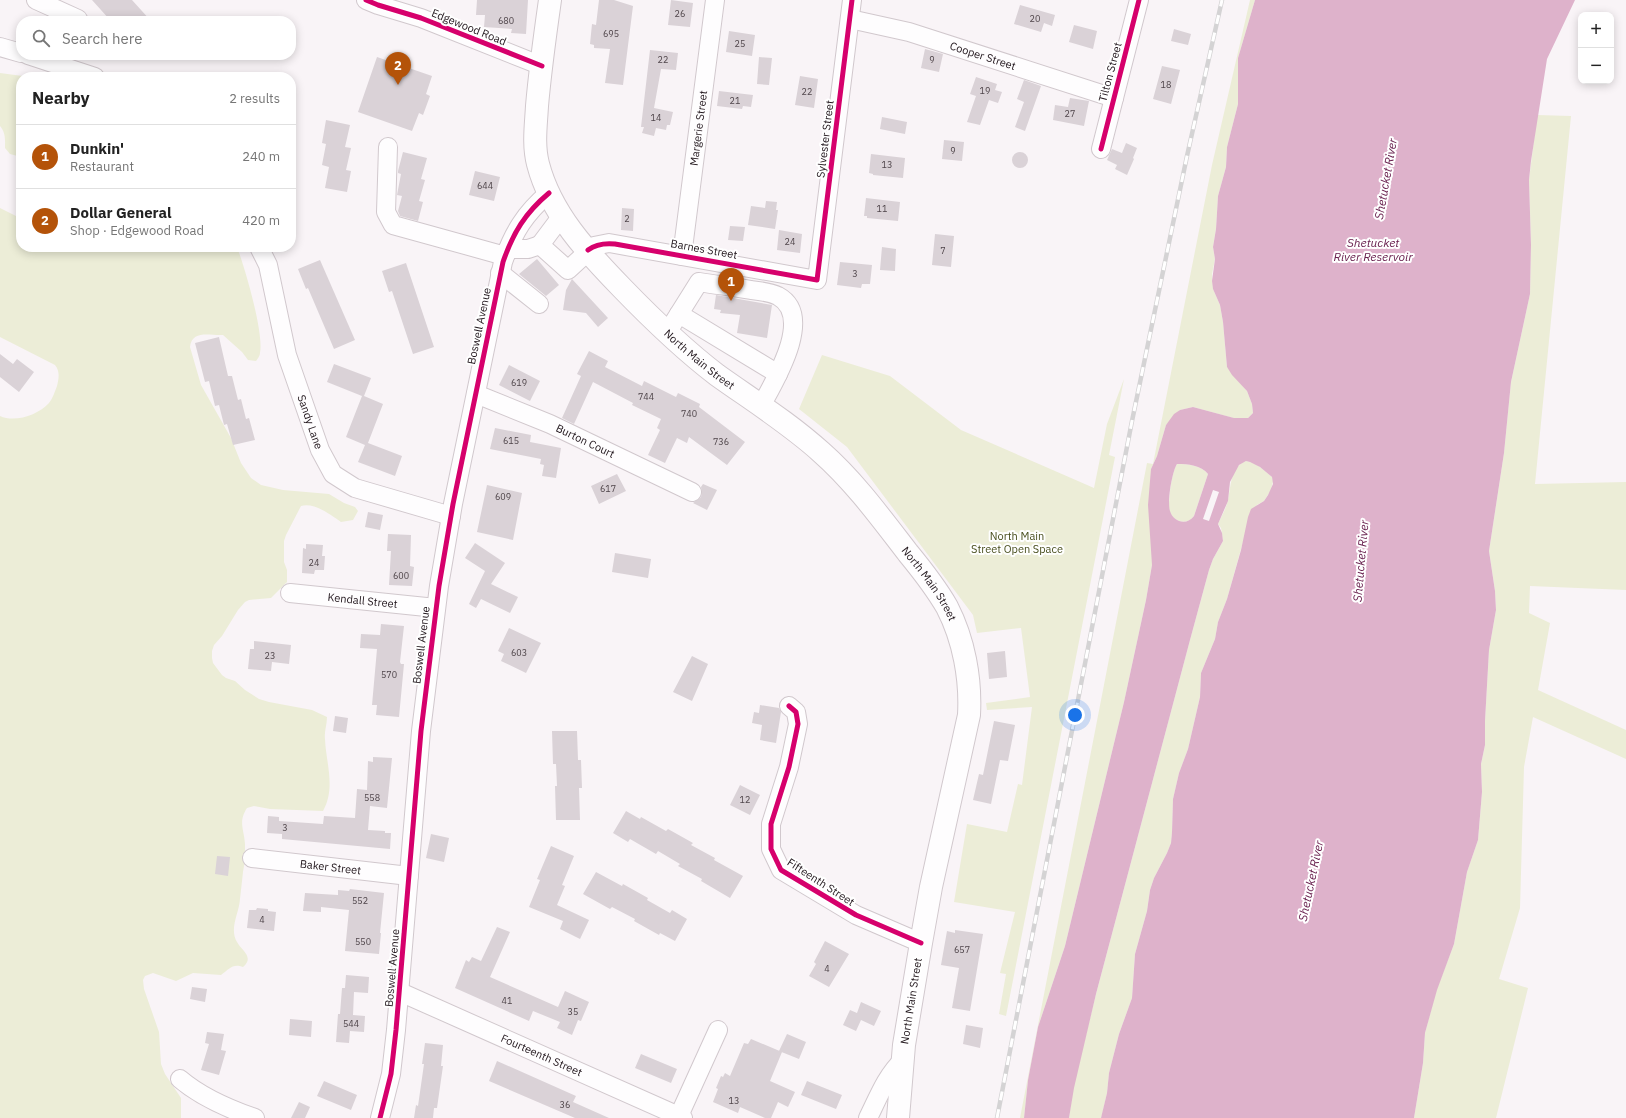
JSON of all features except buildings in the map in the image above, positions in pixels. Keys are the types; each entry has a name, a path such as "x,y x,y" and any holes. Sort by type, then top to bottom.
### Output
{"main road":[{"path":"549,193 540,171 535,148 536,122 550,0"},
{"name":"North Main Street","path":"549,193 561,217 572,232 636,303 667,333 712,370 820,451 842,471 868,501 938,593 953,620 962,646 967,674 969,715 931,887 921,943 902,1060 898,1118"}],"street":[{"path":"36,0 71,16"},
{"name":"Edgewood Road","path":"366,0 378,6 421,18 542,66"},
{"name":"Margerie Street","path":"682,256 715,0"},
{"name":"Sylvester Street","path":"817,280 852,0"},
{"name":"Tilton Street","path":"1101,149 1139,0"},
{"name":"Cooper Street","path":"850,19 909,32 1114,98"},
{"path":"0,47 16,51"},
{"path":"43,60 80,72"},
{"path":"388,147 386,212 393,225 505,260 539,304"},
{"name":"Boswell Avenue","path":"380,1118 391,1074 400,992 421,731 436,608 451,516 505,260 527,214 549,193"},
{"path":"505,260 540,245 561,217"},
{"name":"Barnes Street","path":"588,250 594,246 609,243 817,280"},
{"path":"540,245 568,270 588,250"},
{"name":"Sandy Lane","path":"262,252 268,265 287,355 320,450 333,474 355,488 451,516"},
{"path":"667,333 699,282 765,292 777,296 785,301 794,320 791,340 786,357 761,406"},
{"path":"679,314 778,374"},
{"name":"Burton Court","path":"476,394 550,424 692,492"},
{"name":"Kendall Street","path":"290,593 436,608"},
{"name":"Fifteenth Street","path":"789,706 796,712 798,724 789,767 771,824 771,849 780,870 856,915 921,943"},
{"name":"Baker Street","path":"252,858 409,876"},
{"name":"Fourteenth Street","path":"400,992 680,1117"},
{"path":"680,1117 718,1030"},
{"path":"868,1118 882,1088 902,1060"},
{"path":"180,1079 187,1085 214,1101 255,1118"}],"green space":[{"path":"1250,0 1255,0 1238,58 1238,104 1227,147 1226,167 1218,196 1216,229 1213,247 1215,259 1212,274 1213,289 1220,305 1223,322 1227,367 1247,391 1252,404 1253,413 1248,418 1237,419 1193,407 1180,410 1166,425 1157,456 1151,469 1152,565 1146,600 1124,702 1065,946 1038,1027 1028,1080 1024,1118 1020,1118 1147,463 1153,464 1212,165"},
{"path":"0,73 16,75 16,156 10,154 5,148 4,134 0,126"},
{"path":"1537,115 1571,116 1535,484 1626,482 1626,590 1530,586 1529,613 1550,623 1538,690 1626,730 1626,759 1533,717 1524,767 1520,908 1499,979 1528,988 1496,1118 1414,1118 1423,1063 1425,1033 1436,991 1454,944 1467,872 1478,840 1482,792 1481,764 1485,745 1489,650 1496,610 1495,591 1489,551 1504,453 1511,382 1530,294 1531,245 1529,180"},
{"path":"0,208 16,216 16,252 239,252 257,316 260,355 256,361 248,360 242,352 223,335 208,334 194,338 190,347 201,385 231,438 241,463 251,478 261,485 283,490 329,494 344,503 355,507 358,511 353,520 341,522 317,507 306,505 301,506 284,541 284,562 287,570 287,582 271,598 249,600 245,602 238,610 222,636 214,645 212,651 213,663 222,675 235,681 259,699 312,710 327,717 325,736 330,784 327,802 323,811 270,809 254,806 247,808 244,813 242,826 245,844 245,862 239,905 234,926 237,942 246,954 248,960 243,967 234,966 221,975 193,973 176,981 153,973 145,976 143,980 144,989 159,1032 161,1064 165,1074 181,1098 181,1118 0,1118 0,416 12,419 26,417 39,411 52,399 59,375 55,365 0,337"},
{"name":"North Main Street Open Space","path":"822,355 890,376 961,430 1094,488 1107,424 1124,379 1109,455 1115,457 1006,1016 999,1014 1006,974 1000,973 1015,912 954,902 967,824 1007,832 1018,784 1022,785 1032,707 987,710 986,703 1030,697 1021,628 977,633 973,615 847,447 799,409"},
{"path":"1246,461 1257,465 1272,477 1273,481 1271,490 1264,501 1257,505 1243,542 1227,599 1218,622 1215,639 1201,673 1200,697 1188,749 1179,773 1173,799 1171,843 1154,878 1150,890 1147,911 1135,954 1132,998 1119,1034 1109,1073 1107,1093 1102,1115 1101,1118 1069,1118 1073,1088 1096,994 1190,640 1209,570 1223,541 1221,528 1218,524 1225,510 1234,473 1241,464"},
{"path":"1177,464 1198,467 1208,474 1194,516 1183,522 1172,516 1169,508 1172,479"}],"water":[{"name":"Shetucket River Reservoir","path":"1255,0 1575,0 1547,59 1531,161 1529,180 1531,245 1530,294 1511,382 1504,453 1489,551 1495,591 1496,610 1489,650 1485,745 1481,764 1482,792 1478,840 1467,872 1454,944 1437,990 1425,1033 1423,1063 1414,1118 1101,1118 1107,1093 1109,1073 1119,1034 1132,998 1135,954 1147,911 1150,890 1154,878 1171,843 1173,799 1179,773 1188,749 1200,697 1201,673 1215,639 1218,622 1227,599 1251,509 1264,501 1273,484 1272,477 1260,467 1246,461 1239,465 1230,482 1228,501 1218,524 1222,533 1223,541 1209,570 1190,640 1096,994 1074,1088 1069,1118 1024,1118 1028,1080 1038,1027 1065,946 1124,702 1146,600 1152,565 1148,505 1151,469 1157,456 1166,425 1174,414 1180,410 1193,407 1234,418 1248,418 1253,413 1252,404 1247,391 1232,375 1227,367 1223,322 1220,305 1213,289 1212,281 1215,259 1213,247 1216,229 1218,196 1226,167 1227,147 1238,104 1238,58","holes":["1177,464 1198,467 1208,474 1194,516 1188,521 1184,522 1174,518 1169,507 1170,487 1173,473","1213,490 1219,492 1209,521 1203,519"]}],"railway":[{"path":"997,1118 1132,421 1187,156 1222,0"}],"cycle path":[{"path":"366,0 421,18 542,66"},
{"path":"588,250 601,244 615,244 817,280 852,0"},
{"path":"1101,149 1139,0"},
{"path":"380,1118 391,1074 421,731 439,586 453,504 503,262 511,242 521,224 533,208 549,193"},
{"path":"789,706 796,712 798,724 789,767 771,824 771,849 781,870 856,915 921,943"}],"place":[{"name":"Dollar General","path":"398,85"},
{"name":"Dunkin'","path":"731,301"}],"water label":[{"name":"Shetucket River","path":"1386,179"},
{"name":"Shetucket River","path":"1361,561"},
{"name":"Shetucket River","path":"1311,881"}]}
